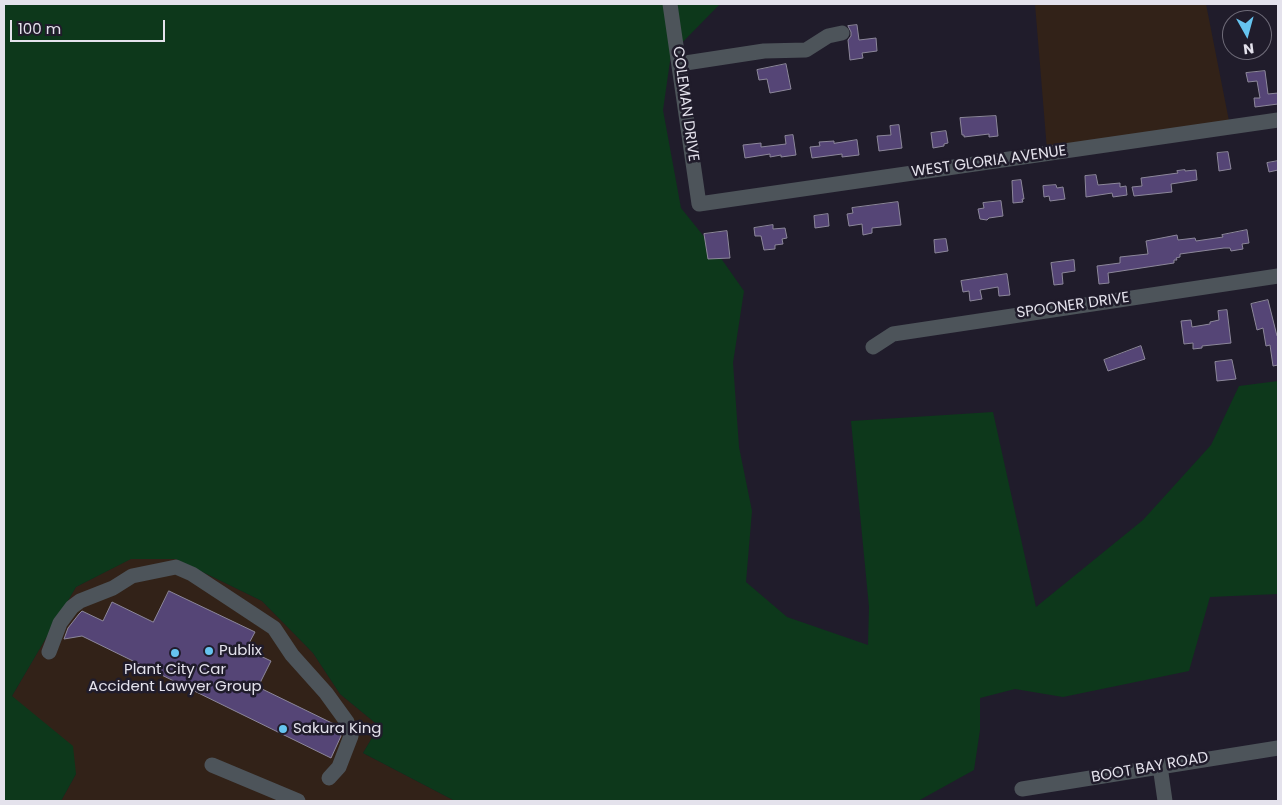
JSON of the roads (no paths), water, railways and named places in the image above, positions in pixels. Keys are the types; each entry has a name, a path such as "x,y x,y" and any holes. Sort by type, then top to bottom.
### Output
{"street":[{"name":"COLEMAN DRIVE","path":"670,4 699,204"},
{"path":"679,64 764,51 806,50 828,36 842,33"},
{"name":"WEST GLORIA AVENUE","path":"699,204 1278,120"},
{"name":"SPOONER DRIVE","path":"873,347 894,334 1278,276"},
{"path":"49,652 60,624 72,607 80,601 113,588 132,576 176,567 192,574 274,628 292,655 326,693 347,722 351,736 339,768 329,778"},
{"name":"BOOT BAY ROAD","path":"1022,789 1278,748"},
{"path":"212,764 298,801"},
{"path":"1160,766 1165,801"}],"place":[{"name":"Publix","path":"209,651"},
{"name":"Plant City Car Accident Lawyer Group","path":"175,653"},
{"name":"Sakura King","path":"283,729"}]}
